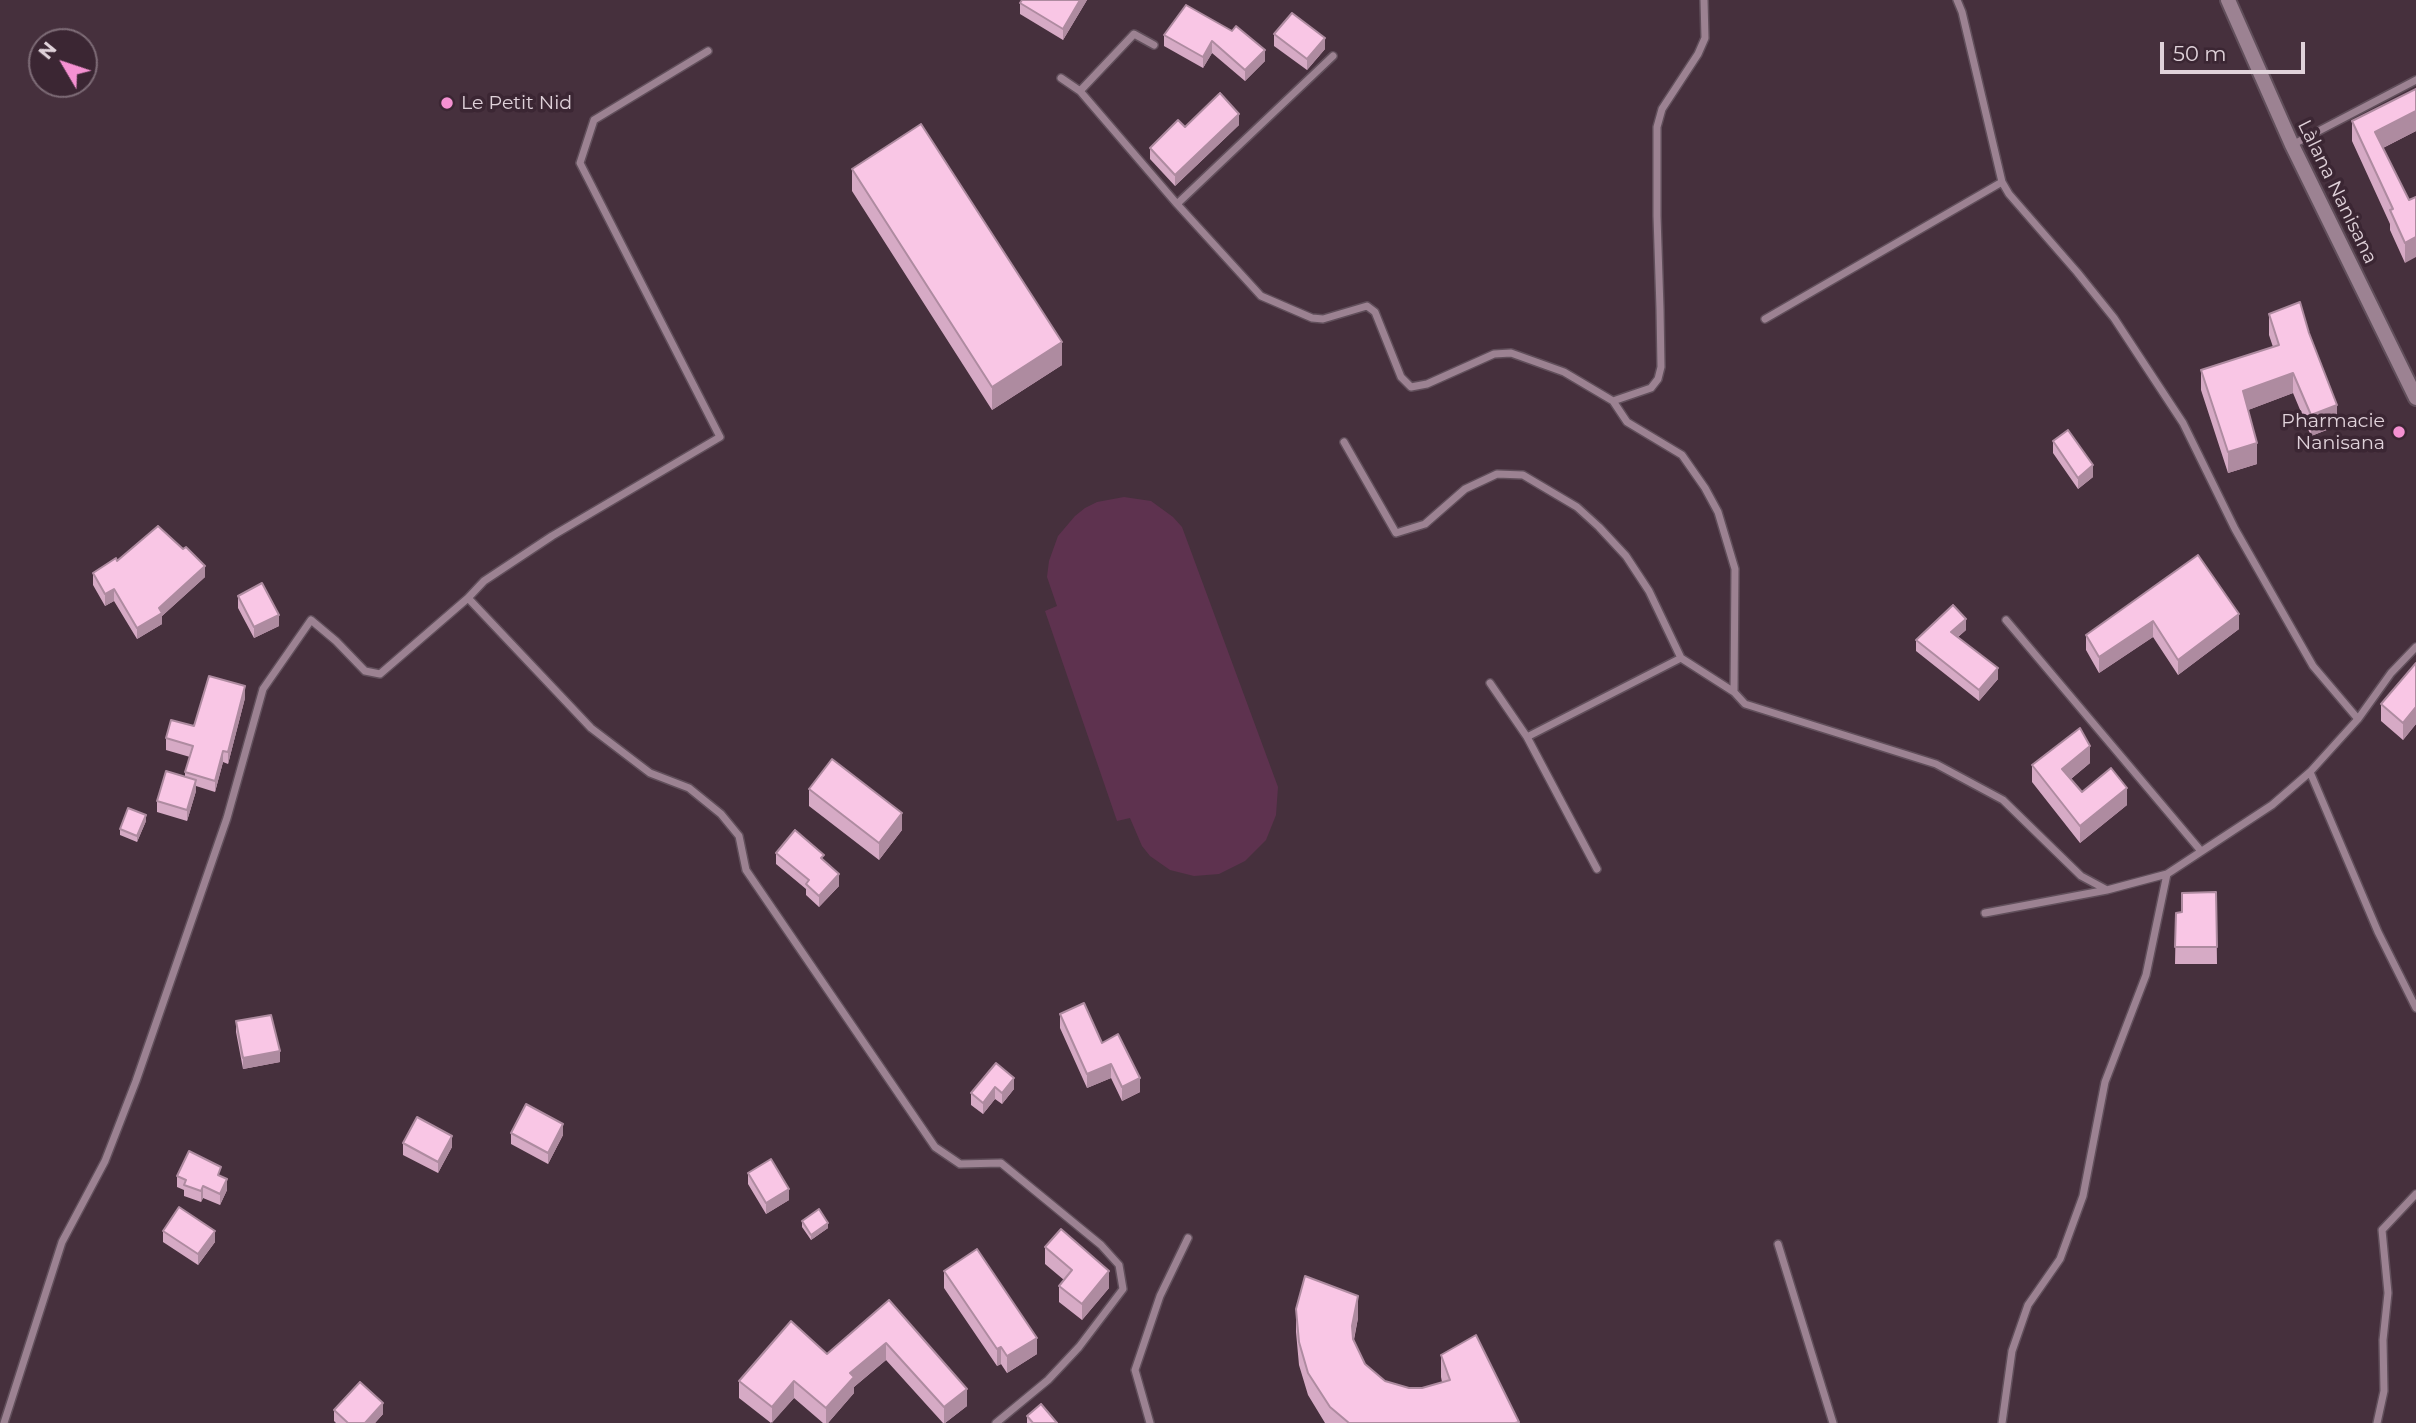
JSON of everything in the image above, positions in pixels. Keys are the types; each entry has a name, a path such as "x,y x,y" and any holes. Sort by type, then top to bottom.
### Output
{"street":[{"path":"1613,401 1651,388 1658,379 1661,344 1657,127 1662,110 1698,54 1705,38 1704,0"},
{"path":"1957,0 2002,182 2009,194 2114,318 2183,423 2235,530 2313,666 2358,719"},
{"name":"Làlana Nanisana","path":"2228,0 2292,145 2416,398"},
{"path":"1080,91 1133,34 1154,45"},
{"path":"4,1423 62,1242 106,1161 136,1081 227,818 263,689 311,620 365,671 380,674 484,581 552,536 720,437 580,163 594,120 708,51"},
{"path":"1177,204 1333,56"},
{"path":"1061,78 1080,91 1261,296 1312,318 1323,319 1367,306 1375,312 1401,377 1411,387 1426,384 1494,354 1511,354 1564,372 1613,401 1627,422 1682,455 1718,512 1735,569 1734,692"},
{"path":"2292,145 2416,80"},
{"path":"1765,319 2002,182"},
{"path":"1344,442 1396,533 1425,524 1465,489 1497,474 1522,475 1577,507 1626,556 1654,601 1681,658 1734,692 1745,704 1937,764 2003,800 2081,876 2107,890"},
{"path":"468,598 591,728 650,773 690,788 721,814 739,835 746,870 934,1147 960,1164 1001,1163 1101,1245 1119,1265 1124,1289 1079,1347 1048,1380 996,1423"},
{"path":"2006,620 2201,851"},
{"path":"1985,913 2107,890 2167,874 2272,805 2310,772 2358,719 2391,673 2416,647"},
{"path":"1527,737 1681,658"},
{"path":"1490,683 1527,737 1597,869"},
{"path":"2310,772 2378,932 2416,1008"},
{"path":"2002,1423 2012,1350 2028,1305 2060,1259 2083,1196 2105,1082 2146,975 2167,874"},
{"path":"2377,1423 2384,1391 2383,1340 2388,1293 2382,1230 2416,1194"},
{"path":"1150,1423 1135,1370 1160,1296 1188,1238"},
{"path":"1778,1244 1833,1423"}],"shaded area":[{"path":"1124,497 1151,501 1182,527 1278,787 1276,815 1266,840 1245,861 1219,874 1194,876 1170,870 1150,856 1142,846 1130,818 1117,821 1045,611 1057,606 1047,577 1049,561 1058,536 1085,508 1097,502"}],"building":[{"path":"1022,0 1080,0 1063,29 1020,3"},
{"path":"1186,5 1232,31 1236,26 1265,50 1245,70 1212,41 1203,57 1164,35"},
{"path":"1292,13 1325,38 1307,59 1274,34"},
{"path":"2416,89 2416,111 2375,132 2409,200 2416,197 2416,237 2405,243 2390,210 2393,209 2352,121"},
{"path":"1220,93 1239,114 1175,175 1150,148 1178,120 1185,127"},
{"path":"921,124 1062,342 992,387 852,169"},
{"path":"2300,302 2337,405 2311,415 2293,373 2243,391 2257,443 2228,452 2201,370 2279,345 2269,314"},
{"path":"2068,430 2093,465 2078,478 2053,441"},
{"path":"158,526 183,549 186,547 205,566 159,608 162,613 137,628 114,589 105,594 93,573 116,558 117,561"},
{"path":"2198,555 2239,614 2178,660 2153,621 2099,657 2086,635"},
{"path":"262,583 279,615 254,627 238,596"},
{"path":"1953,605 1966,619 1951,632 1998,668 1979,690 1916,640"},
{"path":"2416,663 2416,707 2403,723 2381,704"},
{"path":"209,676 245,686 228,752 223,751 215,781 185,772 193,746 166,738 171,720 194,726"},
{"path":"2080,728 2090,746 2062,769 2082,792 2111,768 2127,788 2080,826 2032,765"},
{"path":"832,759 902,813 879,843 809,789"},
{"path":"166,771 196,780 187,810 157,801"},
{"path":"128,808 146,815 137,836 120,829"},
{"path":"795,830 824,855 821,858 839,874 819,896 806,884 809,880 776,853"},
{"path":"2216,892 2217,947 2175,947 2176,913 2182,912 2182,893"},
{"path":"1084,1003 1102,1043 1118,1034 1140,1078 1122,1087 1111,1064 1087,1074 1060,1014"},
{"path":"271,1015 280,1051 243,1058 236,1021"},
{"path":"996,1063 1014,1078 1002,1093 995,1087 983,1103 971,1093"},
{"path":"526,1104 563,1124 548,1153 511,1133"},
{"path":"417,1117 452,1136 438,1162 403,1143"},
{"path":"189,1151 221,1167 218,1175 227,1179 220,1194 203,1186 201,1191 184,1185 186,1180 177,1176"},
{"path":"771,1159 789,1189 766,1203 748,1173"},
{"path":"179,1207 215,1231 198,1254 163,1231"},
{"path":"819,1209 828,1223 811,1235 802,1221"},
{"path":"1061,1229 1109,1271 1082,1304 1059,1286 1072,1270 1045,1247"},
{"path":"977,1249 1037,1338 1007,1356 1001,1347 997,1349 944,1271"},
{"path":"1305,1276 1358,1296 1352,1326 1353,1339 1365,1364 1385,1381 1409,1388 1422,1388 1450,1380 1441,1355 1476,1335 1519,1422 1349,1423 1330,1407 1308,1373 1299,1342 1296,1309"},
{"path":"889,1300 967,1389 944,1407 886,1343 850,1373 854,1377 826,1408 794,1381 772,1407 739,1381 791,1321 827,1354"},
{"path":"360,1382 383,1403 365,1423 348,1423 334,1410"},
{"path":"1041,1404 1057,1423 1033,1423 1027,1416"}],"place":[{"name":"Le Petit Nid","path":"447,103"},
{"name":"Pharmacie Nanisana","path":"2399,432"}]}
